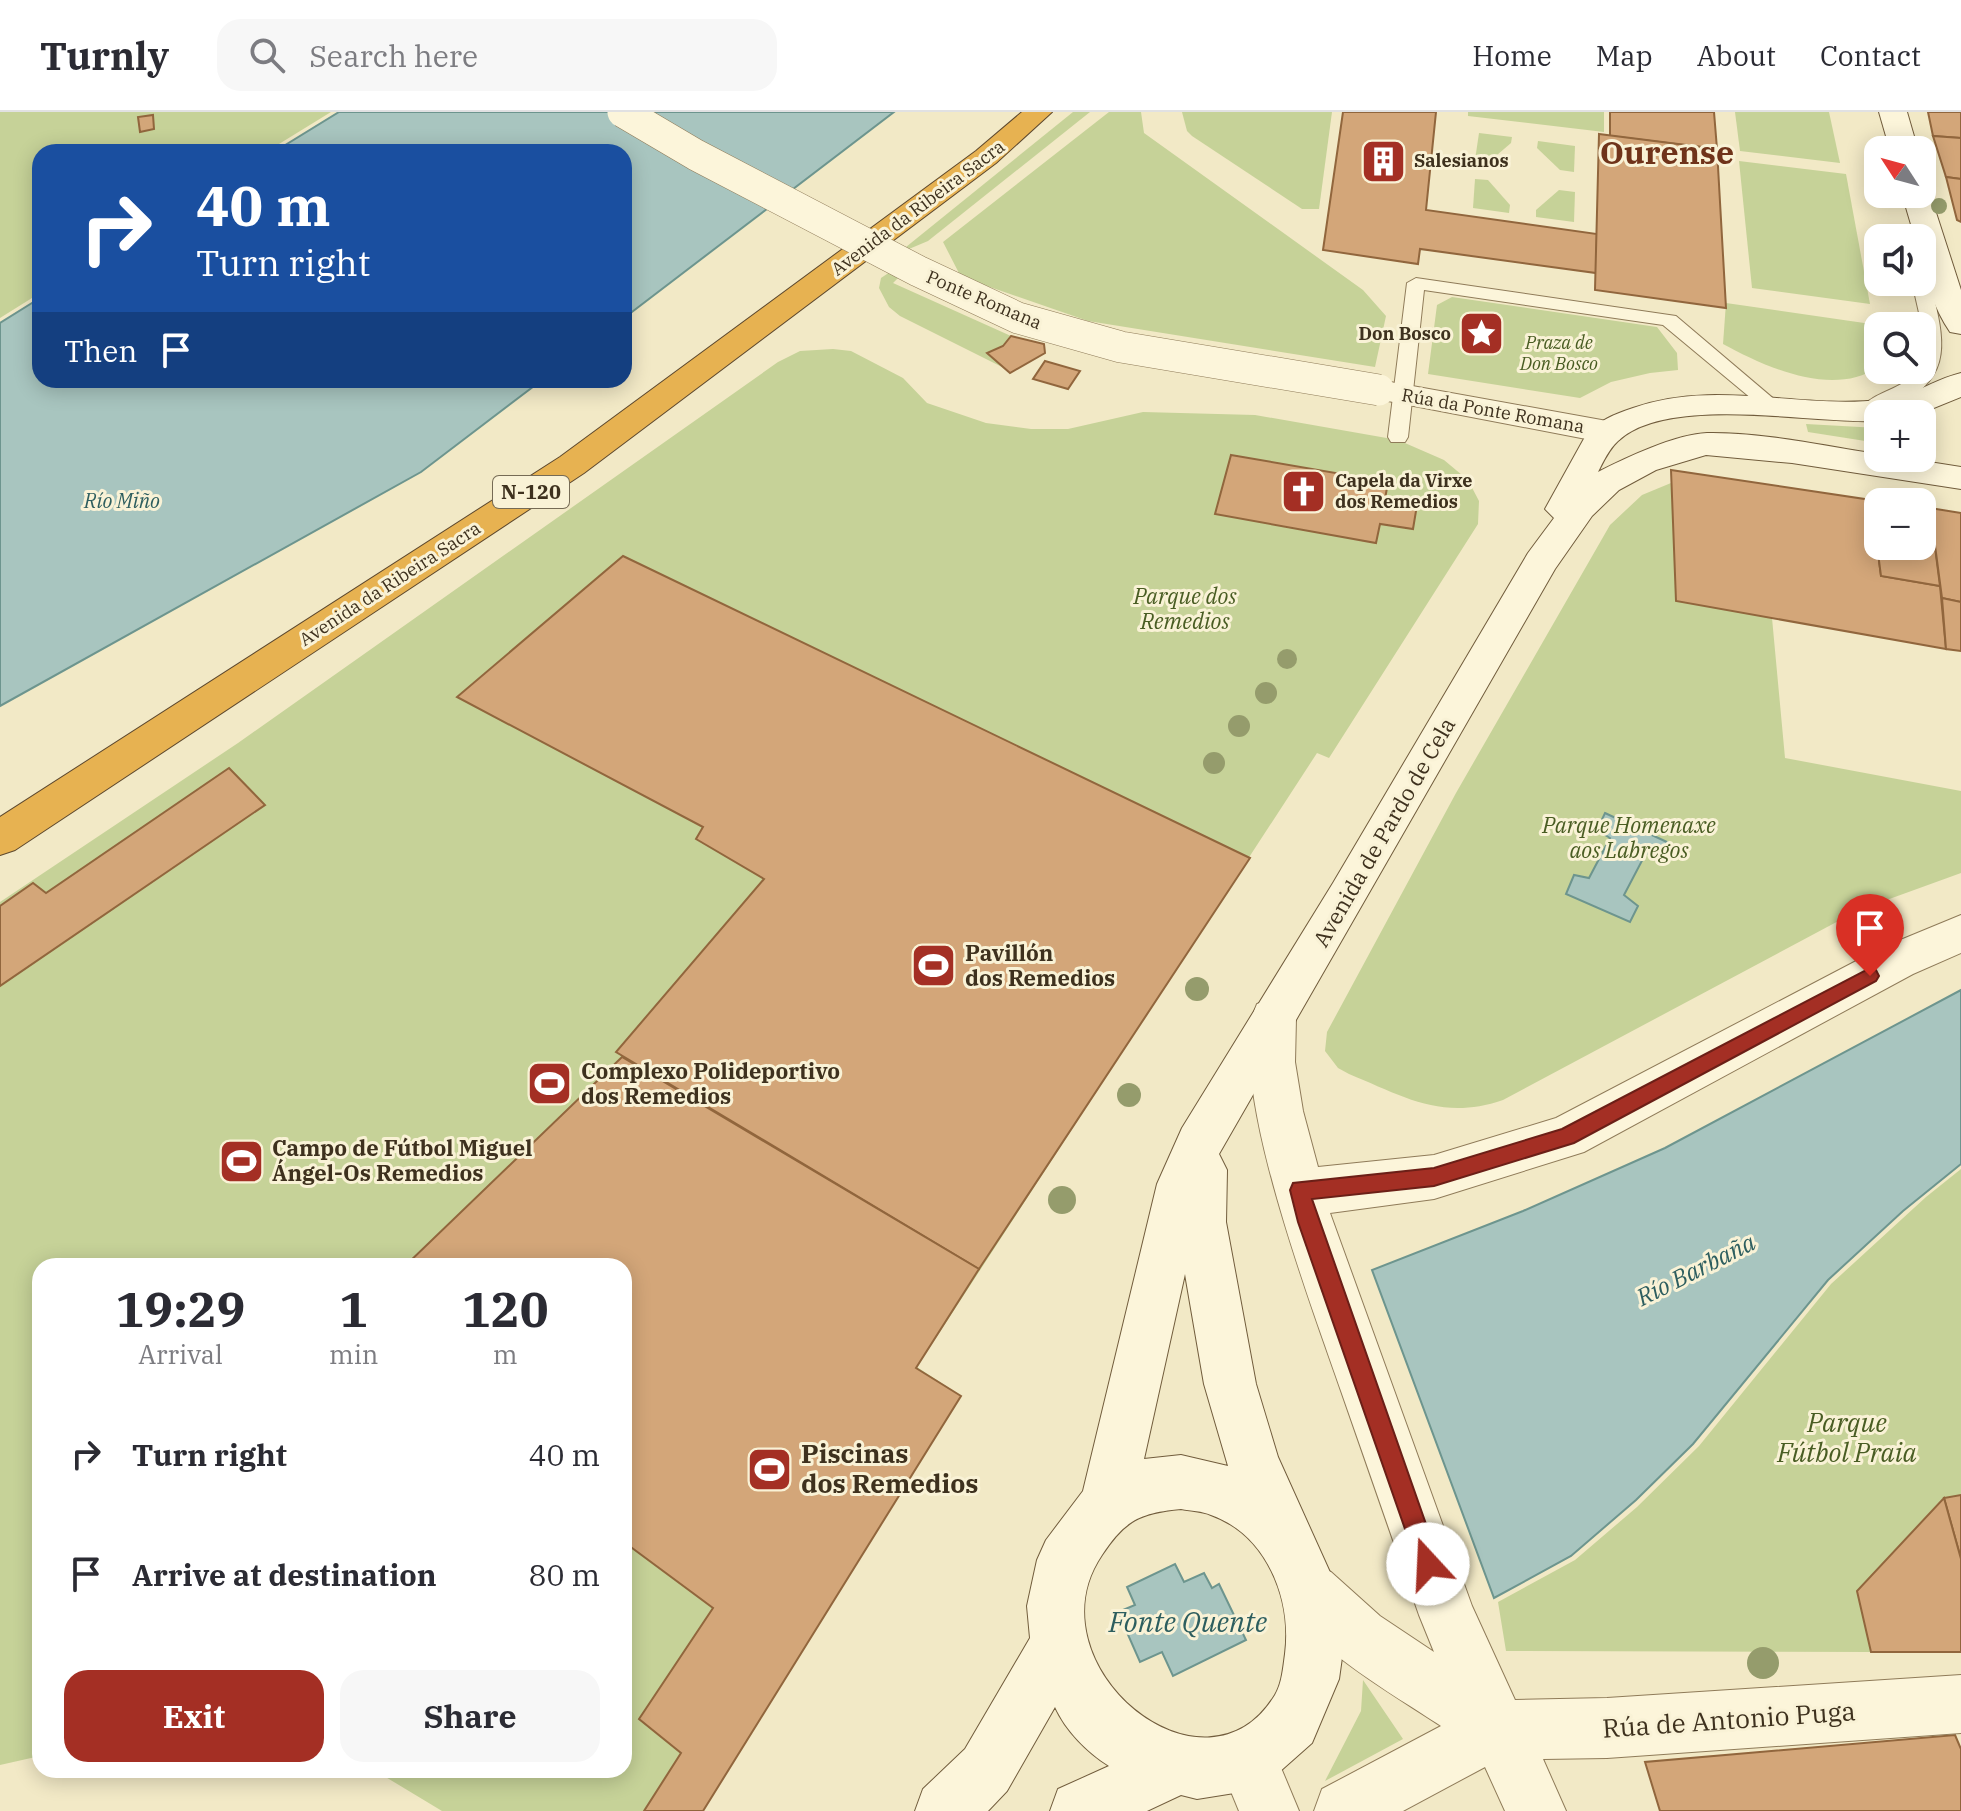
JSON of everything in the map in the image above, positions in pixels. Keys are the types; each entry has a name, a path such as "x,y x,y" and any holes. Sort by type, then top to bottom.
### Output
{"highway":[{"name":"Avenida da Ribeira Sacra","path":"0,838 572,465 974,167 1038,112"}],"street":[{"name":"Ponte Romana","path":"623,112 696,155 918,271 1018,318 1121,347 1392,392"},
{"path":"1893,112 1900,136"},
{"path":"1941,283 1961,325"},
{"path":"1607,432 1638,417 1669,408 1709,404 1862,411 1916,405 1961,383"},
{"name":"Rúa da Ponte Romana","path":"1392,392 1607,432"},
{"name":"Avenida de Pardo de Cela","path":"1541,562 1583,468 1607,432"},
{"name":"Avenida de Pardo de Cela","path":"1107,1504 1181,1184 1223,1100 1348,895 1541,562 1580,508 1607,482 1644,462 1680,449 1726,445 1961,478"},
{"path":"1314,1201 1434,1177 1567,1137 1897,961 1961,933"},
{"path":"1273,1018 1272,1062 1280,1111 1314,1201 1447,1615 1536,1811"},
{"name":"Avenida de Pardo de Cela","path":"1223,1100 1203,1171 1201,1222 1230,1384 1252,1459 1299,1567"},
{"path":"1299,1567 1318,1641 1308,1690 1258,1786 1209,1772 1168,1770 1129,1754 1096,1726 1071,1690 1057,1648 1055,1606 1063,1565 1081,1531 1107,1504 1143,1487 1181,1482 1220,1490 1257,1511 1299,1567 1360,1636 1498,1730"},
{"path":"945,1811 986,1770 1057,1648"},
{"name":"Rúa de Antonio Puga","path":"1498,1730 1607,1728 1961,1704"},
{"path":"1344,1811 1433,1761 1498,1730"},
{"path":"1080,1811 1168,1770"}],"lane":[{"path":"1398,437 1392,392 1416,283 1669,320 1771,405"},
{"path":"1862,411 1903,396 1920,384 1928,372 1934,358 1941,283"}],"green space":[{"path":"0,112 331,112 279,144 32,144 32,298 0,318"},
{"path":"1073,112 1090,112 928,241 909,249 906,247"},
{"path":"1109,112 1141,112 1144,133 1363,290 1386,316 1375,367 1088,321 961,277 943,242"},
{"path":"1182,112 1332,112 1319,209 1302,209 1192,136 1187,131"},
{"path":"1468,112 1604,112 1604,132 1468,116"},
{"path":"1735,112 1829,112 1840,163 1740,151"},
{"path":"1479,133 1512,137 1511,143 1490,161 1475,160"},
{"path":"1538,141 1575,146 1574,172 1560,170 1537,148"},
{"path":"1739,161 1846,174 1864,272 1864,296 1869,296 1870,304 1752,288"},
{"path":"1475,179 1488,180 1510,205 1509,213 1473,208"},
{"path":"1559,190 1575,192 1574,222 1536,217 1536,210"},
{"path":"893,270 902,274 893,283 1011,336 1004,368 900,316 889,307 879,288 881,278"},
{"name":"Praza de Don Bosco","path":"1452,297 1657,327 1677,353 1678,370 1611,382 1580,398 1428,374 1437,305"},
{"path":"1726,303 1864,323 1864,374 1841,380 1799,376 1759,362 1723,344"},
{"name":"Complexo Polideportivo dos Remedios","path":"800,351 851,351 903,378 927,403 986,423 1031,429 1068,429 1143,412 1255,415 1398,440 1444,460 1468,480 1479,501 1478,524 1329,758 1317,753 917,1367 961,1396 703,1811 442,1811 387,1778 632,1778 632,1258 32,1258 32,1758 0,1765 0,902 238,743 778,362"},
{"path":"1806,424 1864,427 1864,441 1808,432"},
{"name":"Parque Homenaxe aos Labregos","path":"1671,483 1676,601 1772,618 1785,758 1961,791 1961,873 1859,910 1503,1100 1461,1108 1424,1104 1338,1068 1325,1051 1327,1032 1456,793 1610,525 1642,495"},
{"name":"Parque Fútbol Praia","path":"1961,1169 1961,1495 1943,1498 1857,1591 1871,1652 1506,1651 1498,1602 1575,1560 1637,1507 1699,1446 1831,1284"},
{"path":"1363,1680 1403,1739 1325,1781 1361,1711"}],"water":[{"path":"339,112 894,112 632,312 632,144 287,144"},
{"name":"Río Miño","path":"32,303 32,388 531,388 421,472 0,706 0,323"},
{"path":"1605,813 1669,843 1659,858 1646,853 1624,895 1638,906 1630,922 1566,894 1574,875 1589,878 1610,838 1597,830"},
{"name":"Río Barbaña","path":"1961,990 1961,1164 1903,1211 1828,1280 1693,1444 1636,1500 1571,1556 1494,1598 1372,1270 1523,1211 1665,1148"},
{"name":"Fonte Quente","path":"1175,1564 1184,1582 1204,1573 1212,1588 1219,1584 1246,1640 1173,1676 1162,1652 1140,1662 1118,1612 1135,1605 1127,1587"}],"building":[{"name":"Salesianos","path":"1343,112 1436,112 1426,210 1597,234 1596,273 1420,249 1418,264 1323,250"},
{"path":"1610,112 1714,112 1717,149 1610,136"},
{"path":"1928,112 1961,112 1961,138 1933,136"},
{"path":"153,115 154,129 140,132 138,117"},
{"path":"1599,134 1717,149 1726,308 1595,290"},
{"path":"1936,136 1961,138 1961,179 1946,177"},
{"path":"1946,177 1961,179 1961,222 1957,220"},
{"path":"1011,336 1044,344 1045,353 1010,373 987,353 1003,346"},
{"path":"1045,361 1080,371 1068,389 1033,379"},
{"name":"Capela da Virxe dos Remedios","path":"1231,455 1388,482 1385,499 1417,505 1413,529 1380,524 1376,543 1215,514"},
{"path":"1671,470 1864,499 1864,560 1879,560 1881,576 1940,586 1946,649 1676,601"},
{"path":"1936,509 1961,513 1961,602 1942,598 1936,553"},
{"path":"1936,555 1940,586 1881,576 1879,560 1936,560"},
{"name":"Pavillón dos Remedios","path":"623,556 1250,858 979,1269 616,1052 764,879 696,839 703,827 457,697"},
{"path":"1942,598 1961,602 1961,651 1946,649"},
{"path":"229,768 265,805 0,986 0,906 33,883 46,893"},
{"name":"Piscinas dos Remedios","path":"622,1057 979,1269 916,1368 961,1396 703,1811 644,1811 681,1753 639,1719 713,1608 632,1548 632,1258 413,1258"},
{"path":"1961,1495 1961,1559 1944,1498"},
{"path":"1944,1498 1961,1559 1961,1652 1871,1652 1857,1591"},
{"path":"1955,1735 1961,1749 1961,1811 1660,1811 1645,1762"}],"place":[{"name":"Salesianos","path":"1383,161"},
{"name":"Don Bosco","path":"1482,334"},
{"name":"Capela da Virxe dos Remedios","path":"1304,491"},
{"name":"Pavillón dos Remedios","path":"934,966"},
{"name":"Complexo Polideportivo dos Remedios","path":"550,1084"},
{"name":"Campo de Fútbol Miguel Ángel-Os Remedios","path":"241,1161"},
{"name":"Piscinas dos Remedios","path":"770,1469"}],"district":[{"name":"Ourense","path":"1667,153"}],"route":[{"path":"1428,1564 1308,1222 1300,1190 1333,1190 1434,1177 1567,1137 1870,976"}],"park label":[{"name":"Parque dos Remedios","path":"1185,608"}]}
